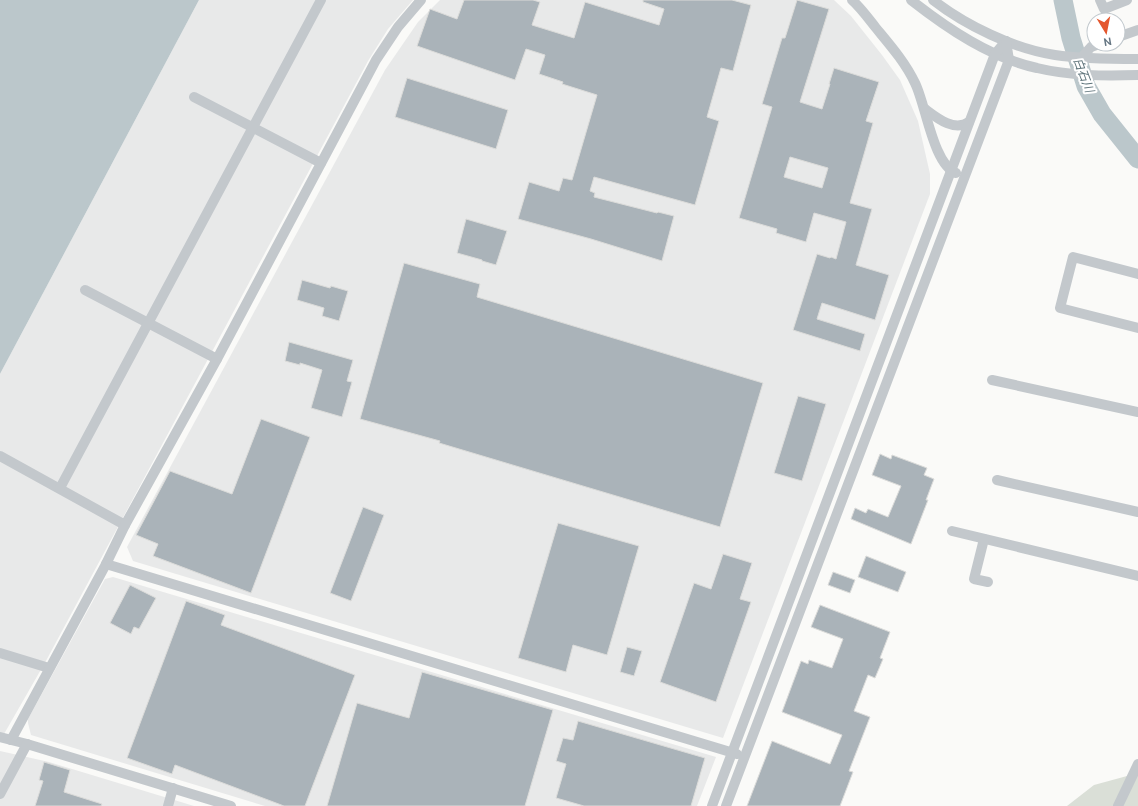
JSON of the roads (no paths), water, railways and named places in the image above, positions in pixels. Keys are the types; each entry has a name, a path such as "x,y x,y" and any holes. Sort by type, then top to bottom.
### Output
{"street":[{"path":"60,488 321,0"},
{"path":"10,740 106,564 125,525 217,359 376,60 398,27 421,0"},
{"path":"852,0 901,58 915,83 925,109 935,146 941,159 951,171 964,176"},
{"path":"911,0 956,32 995,54 1009,60 1037,68 1063,73 1089,75 1138,75"},
{"path":"933,0 962,20 1006,41 1054,55 1081,58 1138,59"},
{"path":"1100,0 1104,9 1127,0"},
{"path":"1126,34 1138,30"},
{"path":"712,806 995,54 1006,41"},
{"path":"726,806 1009,60 1006,41"},
{"path":"1081,58 1087,52"},
{"path":"194,97 321,162"},
{"path":"925,109 938,119 953,125 961,126 969,122"},
{"path":"1138,274 1073,257 1060,308 1138,328"},
{"path":"85,290 217,359"},
{"path":"992,380 1138,412"},
{"path":"0,456 125,525"},
{"path":"997,480 1138,512"},
{"path":"952,531 1138,576"},
{"path":"984,539 974,579 988,582"},
{"path":"106,564 745,757"},
{"path":"0,653 49,668"},
{"path":"0,737 231,806"},
{"path":"0,794 27,744"},
{"path":"1118,806 1138,764"},
{"path":"168,806 173,788"}],"waterway":[{"name":"白石川","path":"1063,0 1071,38 1086,86 1102,114 1138,159"}]}
